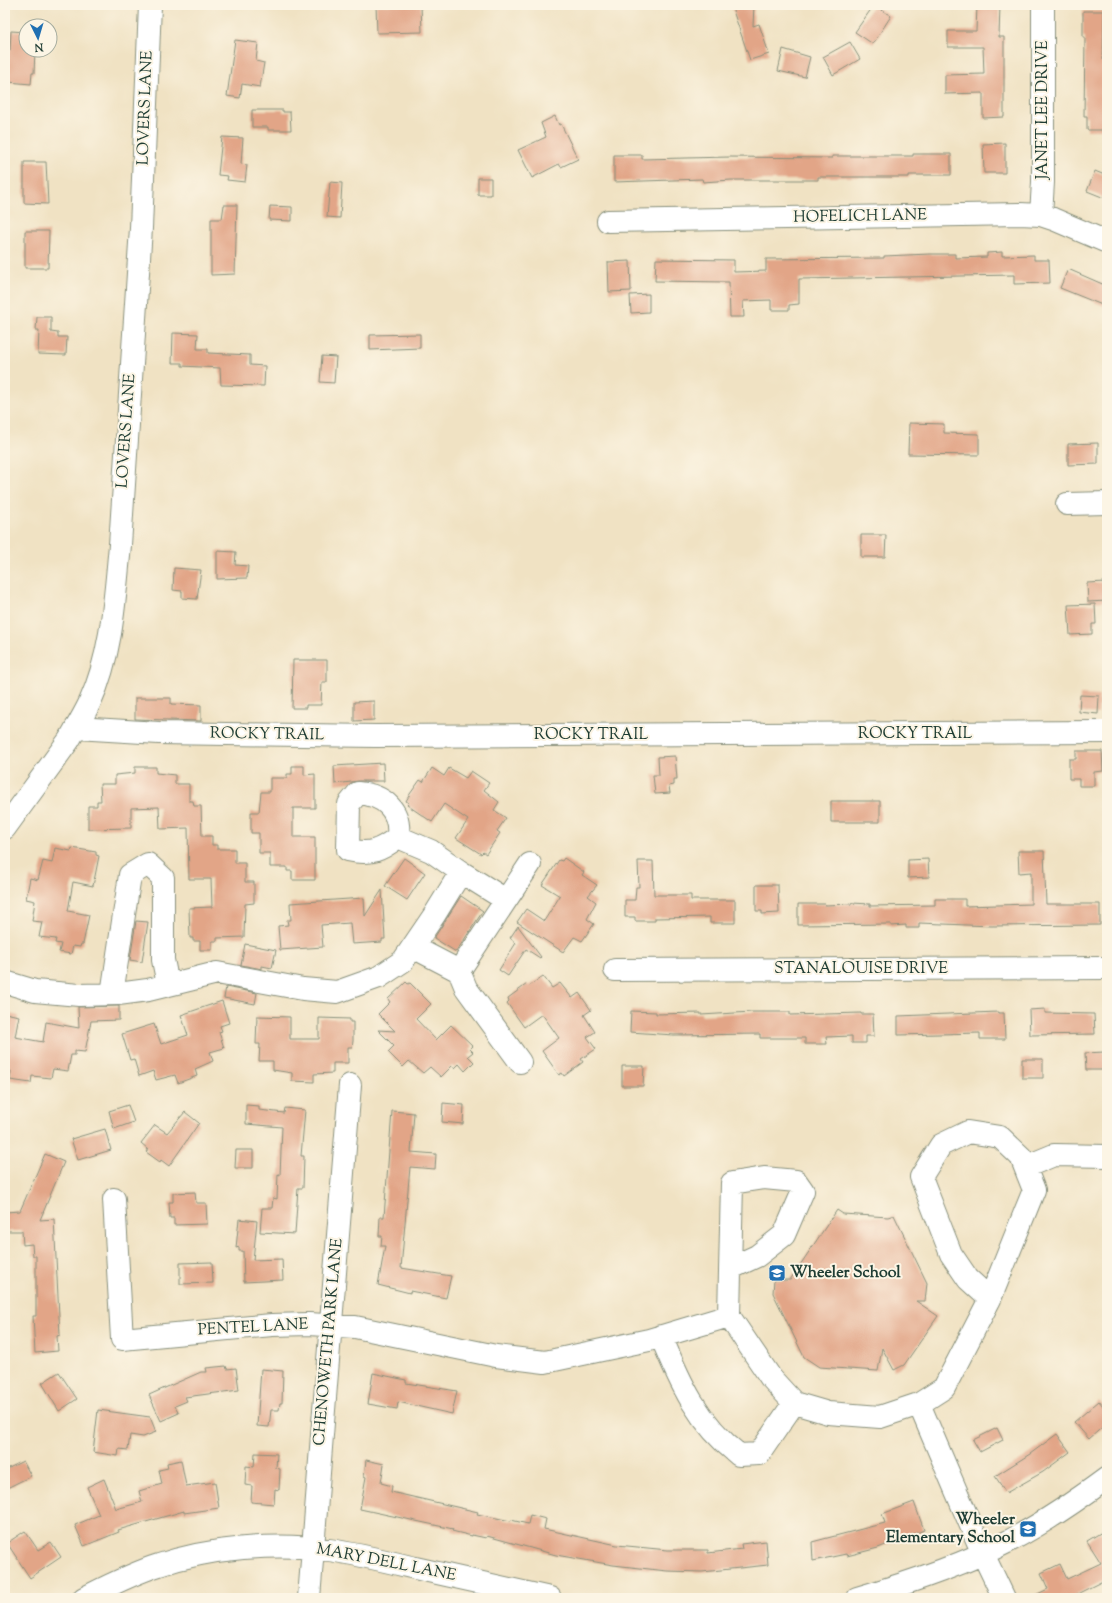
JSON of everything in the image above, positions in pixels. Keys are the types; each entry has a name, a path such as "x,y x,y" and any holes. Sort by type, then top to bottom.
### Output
{"street":[{"name":"LOVERS LANE","path":"5,828 69,740 90,702 101,671 115,596 141,228 150,5"},
{"name":"JANET LEE DRIVE","path":"1041,215 1043,182 1043,5"},
{"name":"HOFELICH LANE","path":"608,221 1020,214 1041,215 1107,242"},
{"path":"1067,504 1107,503"},
{"name":"ROCKY TRAIL","path":"76,728 159,734 368,736 1107,732"},
{"path":"398,837 431,851 506,900"},
{"path":"112,994 130,875 148,864 163,878 163,960 168,984"},
{"path":"459,971 530,864"},
{"path":"5,982 34,990 79,995 112,994 148,990 217,973 303,989 337,992 379,977 403,962 461,872"},
{"path":"413,946 459,971 466,988 520,1062"},
{"name":"STANALOUISE DRIVE","path":"615,970 1107,968"},
{"name":"CHENOWETH PARK LANE","path":"309,1598 329,1326 350,1086"},
{"path":"731,1268 757,1256 784,1235 803,1191 796,1181 764,1178 732,1183 730,1316 771,1378 794,1403 828,1413 880,1417 919,1404 944,1388 990,1299 1034,1190 1021,1157 1000,1137 968,1132 941,1145 921,1177 951,1254 968,1279 990,1299"},
{"path":"1025,1167 1054,1156 1107,1156"},
{"name":"PENTEL LANE","path":"114,1199 122,1339 272,1325 329,1326 355,1328 496,1356 545,1362 661,1336 730,1316"},
{"path":"661,1336 671,1360 705,1422 721,1441 739,1455 759,1454 794,1403"},
{"path":"919,1404 982,1554 1004,1598"},
{"path":"857,1598 902,1585 982,1554 1010,1541 1073,1503 1107,1478"},
{"name":"MARY DELL LANE","path":"84,1598 124,1578 158,1565 186,1557 225,1551 278,1547 313,1548 364,1556 550,1598"}],"building":[{"path":"376,5 421,5 422,32 377,33"},
{"path":"731,5 754,5 753,26 759,24 769,54 750,60"},
{"path":"874,5 891,16 873,44 855,32"},
{"path":"977,5 1000,5 999,37 1004,37 1004,117 983,118 983,93 945,94 945,75 984,74 983,47 948,47 948,31 976,31"},
{"path":"1083,11 1104,11 1103,59 1105,59 1105,94 1107,94 1107,130 1087,130 1087,116 1084,116 1085,37 1083,37"},
{"path":"11,31 18,31 18,58 35,58 34,73 32,73 31,84 8,82 9,75 5,75 5,51 10,51"},
{"path":"235,40 258,43 256,61 264,63 260,87 242,84 240,98 227,96"},
{"path":"850,42 860,59 833,75 823,57"},
{"path":"783,49 810,57 805,77 778,71"},
{"path":"252,110 283,110 283,112 290,112 291,130 268,130 268,127 252,127"},
{"path":"555,116 559,125 561,124 578,159 561,167 559,164 532,178 518,150 546,137 541,123"},
{"path":"222,137 243,138 241,164 247,165 245,182 227,180 228,176 218,175"},
{"path":"1005,143 1005,173 984,173 983,144"},
{"path":"913,154 951,154 951,175 909,175 909,177 818,177 818,180 731,180 703,182 702,179 614,182 614,155 642,155 642,159 730,157 832,158 832,156 913,156"},
{"path":"24,162 46,162 48,204 24,203"},
{"path":"1095,171 1107,176 1107,199 1087,191"},
{"path":"478,178 491,178 491,195 478,195"},
{"path":"330,182 342,183 340,218 327,217"},
{"path":"224,205 237,205 235,274 211,275 211,219 222,219"},
{"path":"270,206 292,207 292,221 269,220"},
{"path":"25,231 49,231 48,268 25,268"},
{"path":"1002,252 1002,256 1034,255 1034,260 1049,260 1050,283 1014,284 1014,275 799,279 799,304 789,305 789,310 771,310 771,300 743,301 744,317 730,317 729,282 655,281 656,259 734,260 734,272 766,271 766,259 884,258 884,256 930,254 955,254 955,258 987,257 987,253"},
{"path":"630,261 631,291 609,292 608,262"},
{"path":"1068,269 1107,286 1107,307 1060,288"},
{"path":"649,294 649,312 631,313 630,295"},
{"path":"37,317 51,317 51,332 58,333 58,337 67,337 66,355 38,354 39,330 36,330"},
{"path":"173,333 198,334 197,349 208,349 208,353 250,355 250,365 265,366 264,386 221,385 220,368 182,366 182,363 172,363"},
{"path":"420,334 420,348 370,350 370,335"},
{"path":"322,356 336,357 334,383 320,382"},
{"path":"909,423 944,424 944,433 979,434 979,455 908,454"},
{"path":"1098,443 1098,464 1068,465 1068,444"},
{"path":"861,535 886,535 885,557 861,557"},
{"path":"217,551 236,552 235,565 248,566 247,578 217,579"},
{"path":"174,568 201,570 197,599 182,598 182,591 173,590"},
{"path":"1106,582 1107,601 1088,602 1087,583"},
{"path":"1095,604 1096,624 1092,624 1092,634 1070,635 1068,605"},
{"path":"293,660 327,660 327,682 322,682 321,705 306,705 306,708 292,708"},
{"path":"1080,695 1099,696 1098,714 1079,712"},
{"path":"135,698 171,698 171,704 201,705 201,721 135,719"},
{"path":"374,701 374,720 354,721 354,702"},
{"path":"1076,751 1102,751 1103,771 1094,772 1094,786 1079,786 1079,779 1069,779 1069,759 1076,759"},
{"path":"675,756 677,779 674,779 674,785 669,786 670,793 655,794 653,775 659,775 658,757"},
{"path":"383,763 384,781 359,781 335,784 334,766"},
{"path":"292,766 304,766 304,775 315,774 315,808 293,808 293,837 315,837 315,880 292,880 292,871 287,871 287,867 270,867 270,853 259,853 259,833 251,833 251,812 259,812 261,792 270,792 270,778 287,778 287,774 292,774"},
{"path":"135,767 156,767 156,773 175,775 175,784 189,784 189,801 193,801 194,806 201,806 202,836 212,836 212,845 217,845 217,849 235,849 235,863 245,863 245,882 254,882 254,903 245,904 244,937 217,938 217,941 212,941 212,950 200,950 200,941 193,941 193,938 190,938 189,908 212,907 211,879 189,879 188,828 160,829 159,807 131,808 131,828 88,829 88,806 97,806 97,801 101,801 100,784 115,784 115,775 135,773"},
{"path":"432,768 444,776 449,768 466,778 471,771 489,783 484,790 499,802 494,810 506,818 497,831 500,833 486,854 483,852 481,854 456,838 468,820 444,804 432,822 407,805 409,803 406,801 410,794 420,780 423,782"},
{"path":"831,801 880,801 880,822 831,822"},
{"path":"55,848 71,851 72,848 96,852 96,855 99,856 93,886 73,882 68,911 89,915 83,944 81,944 80,947 73,946 71,954 59,952 61,944 55,943 56,939 39,937 42,922 32,921 35,901 26,899 30,878 38,880 43,861 52,863"},
{"path":"1018,851 1044,851 1046,904 1100,904 1100,925 991,926 919,923 919,928 906,928 906,925 891,926 891,924 798,925 798,904 825,905 852,903 870,904 870,906 935,905 935,899 965,899 965,906 1031,904 1031,872 1019,873"},
{"path":"404,858 425,873 407,900 385,886"},
{"path":"564,858 584,872 582,875 597,885 588,896 596,902 587,919 594,924 582,941 574,937 563,952 517,922 526,909 544,921 560,896 542,885 559,860 562,861"},
{"path":"928,859 929,877 908,878 908,860"},
{"path":"638,861 653,861 654,895 691,895 691,900 735,900 735,923 710,923 710,917 655,918 655,921 635,921 635,917 625,917 625,900 635,900 636,887 639,887"},
{"path":"756,885 778,885 779,913 762,914 762,911 756,911"},
{"path":"382,890 385,939 382,939 382,942 352,944 350,923 321,925 323,947 280,950 278,926 288,925 287,920 291,920 290,903 364,898 365,916"},
{"path":"461,896 483,911 456,952 434,938"},
{"path":"136,921 148,922 142,962 130,960"},
{"path":"518,926 541,957 540,958 526,949 508,976 499,970 516,943 510,938"},
{"path":"245,944 276,950 272,968 262,966 262,969 241,965"},
{"path":"543,976 552,988 560,983 572,998 579,993 591,1010 584,1015 595,1032 587,1037 596,1049 581,1059 583,1062 564,1076 562,1073 559,1075 542,1051 559,1038 542,1014 524,1027 507,1003 509,1001 508,998 527,984 529,986"},
{"path":"406,982 408,984 410,983 431,1004 416,1019 436,1040 451,1025 473,1046 470,1049 473,1052 468,1056 474,1062 465,1071 459,1064 455,1068 452,1066 441,1077 430,1067 423,1073 409,1061 403,1067 388,1052 394,1046 378,1030 395,1031 378,1014 390,1002 388,999"},
{"path":"226,987 257,993 255,1004 224,998"},
{"path":"222,1001 229,1023 220,1026 222,1031 219,1032 224,1048 210,1052 213,1061 195,1069 197,1076 178,1083 175,1075 156,1080 153,1071 139,1076 134,1059 130,1060 122,1034 154,1024 161,1044 188,1035 181,1015"},
{"path":"119,1006 119,1020 91,1021 85,1052 75,1051 75,1055 71,1055 68,1071 53,1069 51,1078 32,1076 31,1083 10,1080 11,1071 5,1070 5,1013 19,1016 15,1037 43,1042 46,1022 79,1028 78,1007"},
{"path":"1045,1009 1045,1013 1094,1014 1095,1034 1030,1035 1029,1010"},
{"path":"631,1011 656,1012 656,1014 701,1013 701,1015 752,1012 790,1012 790,1015 873,1014 874,1036 866,1036 866,1043 852,1043 852,1036 826,1037 827,1044 805,1044 805,1038 760,1038 760,1034 674,1035 630,1032"},
{"path":"1004,1013 1005,1039 980,1039 980,1033 898,1035 898,1016"},
{"path":"257,1016 290,1017 290,1039 319,1039 319,1018 350,1019 350,1022 353,1022 353,1041 352,1047 348,1047 348,1063 333,1063 333,1073 314,1074 314,1082 292,1081 292,1073 273,1070 273,1061 259,1061 260,1044 256,1044"},
{"path":"1104,1052 1105,1070 1086,1070 1085,1053"},
{"path":"1022,1059 1043,1059 1043,1078 1022,1078"},
{"path":"622,1066 644,1066 643,1086 622,1086"},
{"path":"443,1103 464,1105 463,1124 442,1122"},
{"path":"128,1105 134,1122 114,1129 109,1111"},
{"path":"246,1105 259,1106 259,1110 284,1113 285,1108 305,1110 301,1156 304,1156 303,1188 298,1188 295,1234 260,1232 262,1208 272,1208 273,1198 277,1199 278,1174 280,1175 282,1127 246,1124"},
{"path":"392,1111 414,1113 411,1152 436,1154 435,1169 410,1167 401,1268 451,1276 446,1298 410,1291 410,1293 378,1285 385,1246 381,1246 382,1236 379,1236 380,1217 384,1217"},
{"path":"185,1112 199,1123 169,1166 161,1160 160,1162 146,1152 148,1149 141,1143 155,1125 167,1133"},
{"path":"105,1129 111,1150 78,1160 71,1139"},
{"path":"236,1150 253,1150 253,1168 235,1168"},
{"path":"45,1154 64,1162 40,1220 54,1219 60,1335 57,1336 58,1351 35,1353 33,1316 36,1316 36,1256 33,1256 32,1244 23,1245 22,1231 5,1231 5,1212 20,1211"},
{"path":"195,1192 196,1203 206,1203 207,1224 174,1225 174,1218 170,1218 169,1202 173,1202 173,1193"},
{"path":"837,1210 843,1214 888,1217 894,1215 927,1283 925,1301 916,1301 938,1316 904,1365 894,1370 882,1348 878,1371 819,1367 804,1357 773,1293 774,1280 790,1280"},
{"path":"239,1219 257,1221 253,1260 282,1259 283,1280 244,1282 243,1251 239,1251 239,1247 236,1248"},
{"path":"212,1262 213,1283 180,1284 180,1263"},
{"path":"226,1366 227,1369 236,1368 239,1390 185,1397 187,1401 175,1406 179,1413 161,1421 149,1395 201,1372 207,1372 206,1368"},
{"path":"261,1369 283,1371 282,1403 280,1403 279,1410 271,1410 269,1427 257,1426"},
{"path":"59,1372 77,1399 59,1411 42,1383"},
{"path":"373,1373 406,1380 406,1383 457,1391 452,1414 398,1402 397,1409 368,1404"},
{"path":"1099,1401 1107,1411 1107,1423 1089,1439 1074,1422"},
{"path":"98,1410 150,1417 156,1432 143,1437 130,1435 128,1450 119,1449 118,1456 93,1452"},
{"path":"997,1428 1003,1440 980,1452 973,1440"},
{"path":"1057,1434 1070,1452 1043,1472 1006,1493 995,1476 1030,1454"},
{"path":"255,1453 277,1454 276,1468 280,1469 279,1490 275,1489 274,1504 251,1502 252,1486 245,1485 246,1466 254,1467"},
{"path":"181,1460 186,1486 215,1482 219,1508 184,1513 184,1511 118,1530 119,1532 84,1546 75,1525 99,1515 87,1487 104,1479 116,1509 142,1502 139,1491 162,1484 159,1470 168,1468 167,1463"},
{"path":"366,1460 384,1464 381,1483 392,1486 391,1492 478,1512 477,1514 528,1524 530,1515 546,1519 544,1529 617,1545 668,1550 708,1550 708,1553 742,1549 741,1544 766,1541 768,1565 702,1572 667,1571 613,1565 556,1555 487,1536 486,1538 472,1536 452,1531 453,1529 360,1509 366,1477 364,1476"},
{"path":"23,1461 31,1476 5,1489 5,1470"},
{"path":"914,1502 924,1530 878,1548 847,1556 846,1554 813,1561 812,1542 885,1523 882,1514"},
{"path":"25,1531 38,1550 51,1542 61,1557 30,1578 7,1543"},
{"path":"1102,1532 1107,1539 1107,1579 1069,1598 1029,1598 1048,1589 1041,1573 1060,1564 1067,1579 1101,1563 1087,1541"}],"place":[{"name":"Wheeler School","path":"777,1273"},
{"name":"Wheeler Elementary School","path":"1028,1529"}]}
